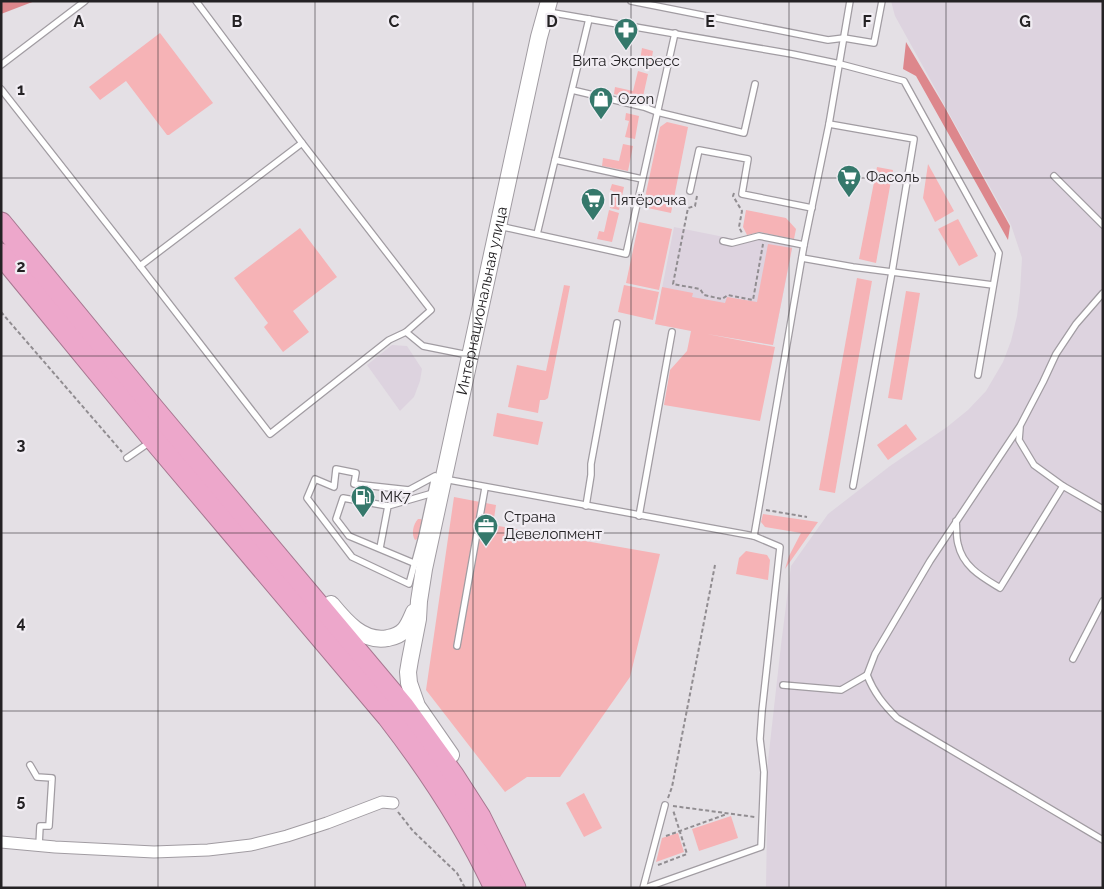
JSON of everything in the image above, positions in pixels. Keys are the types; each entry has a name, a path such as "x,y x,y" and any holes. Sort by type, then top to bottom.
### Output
{"highway":[{"path":"1,223 153,408 403,706 430,741 480,817 515,888"},
{"path":"1,254 153,439 388,717 438,785 463,827 495,888"}],"street":[{"name":"Интернациональная улица","path":"419,601 419,566 470,355 539,37 548,6"},
{"path":"257,532 279,546 345,621 364,635 374,639 384,639 400,635 406,629 419,601"},
{"path":"419,601 418,619 408,672 412,693 422,714 456,762 484,807 506,868"},
{"path":"388,717 415,760 486,888"},
{"path":"1,842 154,852 208,850 251,845 287,836 382,802 393,803"}],"lane":[{"path":"1,66 85,1"},
{"path":"1,89 270,434 389,340 406,332 431,310 302,143 196,1"},
{"path":"631,1 828,40 844,38 874,43 882,1"},
{"path":"754,536 804,245 829,124 850,1"},
{"path":"548,6 589,18 840,64 904,81 998,253 978,375"},
{"path":"537,234 589,18"},
{"path":"498,226 626,254 675,33"},
{"path":"572,90 744,133 755,84"},
{"path":"829,124 914,139 853,486"},
{"path":"140,266 302,143"},
{"path":"690,191 698,150 748,160 742,194 812,208"},
{"path":"555,160 642,180"},
{"path":"1054,176 1103,225"},
{"path":"723,241 732,243 758,236 804,245"},
{"path":"802,258 853,267 993,285"},
{"path":"784,685 841,690 867,675 875,654 930,560 1020,426 1056,354 1076,324 1103,292"},
{"path":"586,506 591,464 617,323"},
{"path":"406,332 423,346 470,355"},
{"path":"639,516 672,332"},
{"path":"1020,426 1018,440 1034,465 1063,486 1103,509"},
{"path":"127,458 153,439"},
{"path":"439,487 434,476 409,490 354,484 356,473 336,470 334,487 315,479 307,498 352,557 409,584 419,566 349,536 336,519 343,498 388,506 439,487 485,488 754,536 780,548 760,739 764,772 761,847 644,888"},
{"path":"956,521 958,545 964,561 976,573 1000,588 1063,486"},
{"path":"458,646 485,488"},
{"path":"380,548 388,506"},
{"path":"1073,659 1103,601"},
{"path":"867,675 882,702 896,718 1103,840"},
{"path":"30,765 37,777 52,778 50,826 40,826 39,845"},
{"path":"644,888 665,805"}],"path":[{"path":"1,312 127,458"},
{"path":"766,510 807,517"},
{"path":"665,805 672,787 715,565"},
{"path":"393,803 413,831 457,873 465,888"},
{"path":"648,868 688,854 671,806 762,818"},
{"path":"656,839 729,814"}],"shaded area":[{"path":"1,1 35,1 1,14"},
{"path":"891,1 1103,1 1103,888 766,888 768,761 791,566 828,514 890,466 947,427 968,410 986,391 1003,362 1011,341 1017,316 1022,258 1011,225 895,16"},
{"path":"160,33 213,103 169,135 167,135 126,81 100,100 89,87"},
{"path":"906,42 944,106 1010,226 1008,240 916,76 903,69"},
{"path":"642,48 653,51 650,69 639,67"},
{"path":"638,71 648,74 642,101 614,94 615,87 633,91"},
{"path":"626,113 639,116 635,139 625,137 629,121 625,120"},
{"path":"667,122 688,127 671,213 643,207 660,127"},
{"path":"623,144 633,146 628,171 602,166 603,158 619,161"},
{"path":"928,164 954,211 935,222 923,198"},
{"path":"877,167 893,170 876,263 859,259"},
{"path":"612,184 624,187 619,210 610,208 613,191 610,190"},
{"path":"609,210 619,213 612,242 597,239 599,231 604,232"},
{"path":"746,210 786,218 796,229 794,239 760,232 747,235 743,227"},
{"path":"958,219 978,256 959,266 938,229"},
{"path":"639,222 672,229 659,290 626,283"},
{"path":"674,227 734,239 760,232 794,239 773,345 655,324"},
{"path":"300,228 337,277 293,311 309,332 283,352 264,327 268,323 234,278"},
{"path":"768,244 792,248 773,345 707,334 775,347 760,421 664,405 670,370 687,351 691,331 655,324 662,287 693,293 692,297 725,303 727,297 757,302"},
{"path":"857,278 872,281 835,493 819,490"},
{"path":"564,285 570,286 548,398 540,400 538,413 508,407 517,365 546,371"},
{"path":"624,285 659,292 653,320 618,312"},
{"path":"906,291 920,293 902,400 888,398"},
{"path":"392,345 407,346 422,369 414,397 400,411 367,365"},
{"path":"497,413 543,422 538,445 493,436"},
{"path":"906,424 917,439 888,460 877,445"},
{"path":"454,497 496,505 493,525 660,554 630,677 560,777 527,777 505,792 426,690"},
{"path":"763,514 818,522 785,569 789,556 801,533 765,527 761,522"},
{"path":"418,519 423,521 420,538 415,540 413,530"},
{"path":"746,551 767,555 770,560 768,580 736,574 739,558"},
{"path":"584,793 602,828 584,837 566,803"},
{"path":"731,816 738,838 699,851 692,829"},
{"path":"678,833 684,852 656,862 662,838"}],"place":[{"name":"Вита Экспресс","path":"626,51"},
{"name":"Ozon","path":"601,120"},
{"name":"Фасоль","path":"849,198"},
{"name":"Пятёрочка","path":"593,221"},
{"name":"МК7","path":"363,518"},
{"name":"Страна Девелопмент","path":"486,547"}]}
